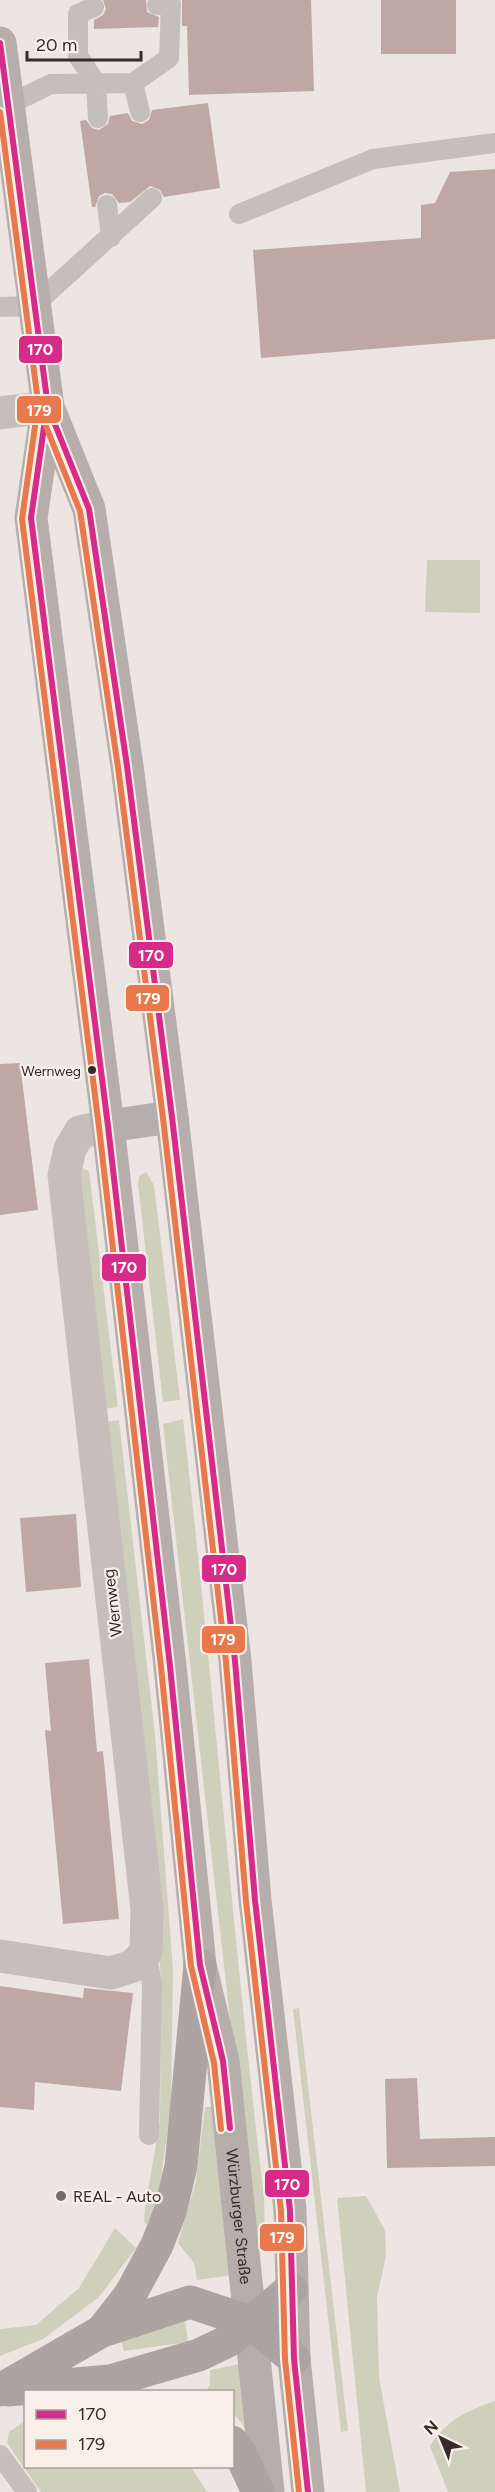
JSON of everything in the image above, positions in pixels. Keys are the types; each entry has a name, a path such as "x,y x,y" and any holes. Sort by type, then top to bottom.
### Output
{"highway":[{"path":"102,2331 130,2295 157,2245 170,2212 181,2166 188,2111 200,1965"},
{"path":"0,2390 110,2381 199,2355 230,2340 291,2289"},
{"path":"0,2390 102,2331 190,2302 250,2322 294,2359"},
{"path":"110,2381 154,2390"},
{"path":"234,2445 258,2492"}],"main road":[{"name":"Würzburger Straße","path":"0,43 4,107 48,407 89,509 127,766 172,1117 235,1661 255,1899 290,2210 294,2359 308,2492"},
{"name":"Würzburger Straße","path":"48,407 31,518 108,1126 170,1666 200,1965 223,2061 268,2492"},
{"path":"108,1126 172,1117"}],"street":[{"path":"0,413 48,407"},
{"name":"Wernweg","path":"108,1126 80,1132 70,1149 64,1174 147,1909 146,1952"},
{"path":"0,1956 111,1973 133,1966 146,1952"}],"lane":[{"path":"4,107 51,84 133,83 169,58 171,4 158,5"},
{"path":"94,8 78,14 78,56 96,83 98,118"},
{"path":"133,83 140,112"},
{"path":"238,214 373,159 495,143"},
{"path":"0,307 33,306 152,198"},
{"path":"107,205 111,237"},
{"path":"146,1952 152,1984 149,2135"},
{"path":"0,2455 27,2492"}],"green space":[{"path":"427,560 480,560 480,613 425,612"},
{"path":"82,1168 89,1171 118,1407 105,1409 78,1177"},
{"path":"146,1172 154,1185 180,1400 163,1402 138,1184 139,1176"},
{"path":"183,1419 242,2004 264,2198 265,2232 254,2232 163,1424"},
{"path":"119,1420 155,1735 173,1970 171,2107 158,2199 147,2225 144,2222 145,2208 160,2121 161,1996 158,1898 106,1422"},
{"path":"299,2008 348,2431 341,2432 293,2009"},
{"path":"205,2107 213,2107 232,2275 197,2280 194,2263 178,2243 196,2181"},
{"path":"366,2196 385,2230 386,2256 377,2297 379,2377 400,2492 366,2492 337,2198"},
{"path":"115,2228 136,2248 99,2297 43,2339 0,2356 0,2329 36,2325 79,2288"},
{"path":"185,2320 188,2342 124,2351 121,2341"},
{"path":"240,2364 247,2430 234,2414 234,2390 207,2390 210,2384 210,2370"},
{"path":"495,2401 495,2492 448,2492 430,2446 450,2423"},
{"path":"24,2422 24,2468 7,2443 9,2432"},
{"path":"24,2468 192,2468 207,2492 41,2492"}],"building":[{"path":"103,0 146,0 147,12 159,17 158,27 94,29 94,20 103,15 106,9"},
{"path":"182,0 311,0 314,91 189,95 187,26 182,26"},
{"path":"381,0 456,0 456,54 381,54"},
{"path":"208,103 220,188 164,197 160,190 150,186 130,202 119,203 112,194 105,193 99,196 95,207 92,207 80,121 86,120 92,128 99,130 108,124 110,116 128,113 132,121 142,124 149,120 152,110"},
{"path":"495,169 495,339 261,358 253,250 421,238 421,205 435,203 450,172"},
{"path":"20,1063 38,1210 0,1215 0,1064"},
{"path":"76,1514 81,1587 26,1592 20,1518"},
{"path":"89,1659 97,1752 103,1751 119,1919 63,1924 45,1730 51,1731 45,1663"},
{"path":"0,1986 83,1998 84,1988 133,1993 121,2091 35,2082 34,2110 0,2107"},
{"path":"417,2078 420,2139 495,2137 495,2166 387,2168 385,2079"}],"transit line":[{"name":"170","path":"0,43 48,407 89,509 127,766 172,1117 235,1661 255,1900 290,2210 294,2359 308,2492"},
{"name":"179","path":"0,112 39,409 80,511 118,767 163,1118 226,1662 246,1901 281,2211 285,2359 299,2492"},
{"name":"179","path":"38,405 22,519 99,1127 161,1667 191,1966 214,2063 221,2129"},
{"name":"170","path":"47,406 31,518 108,1126 170,1666 200,1965 223,2061 230,2128"}],"place":[{"name":"Wernweg","path":"92,1070"},
{"name":"REAL - Auto","path":"61,2196"}]}
